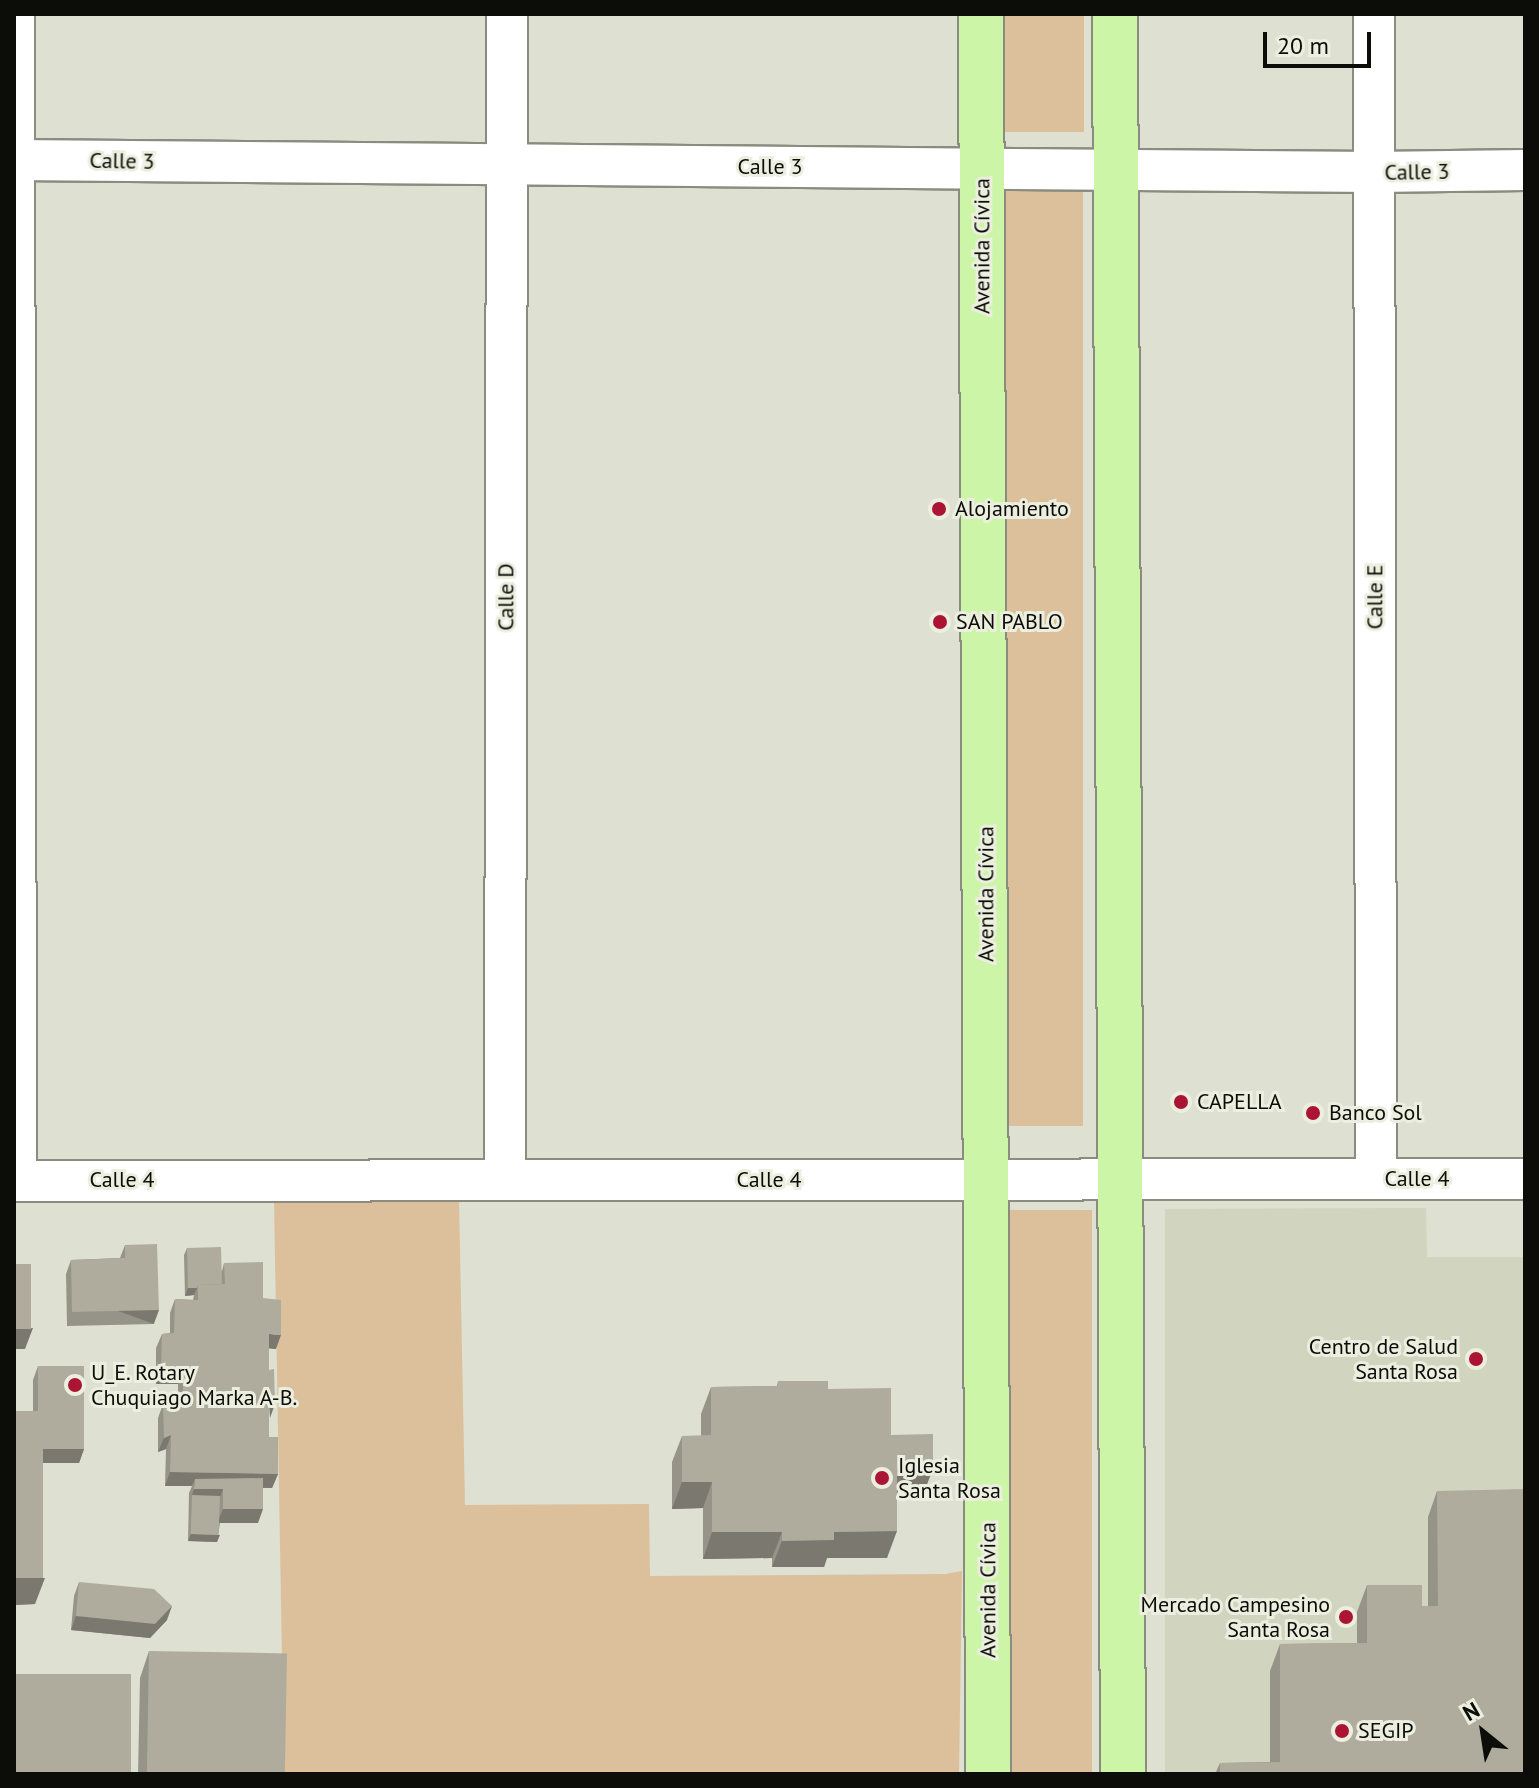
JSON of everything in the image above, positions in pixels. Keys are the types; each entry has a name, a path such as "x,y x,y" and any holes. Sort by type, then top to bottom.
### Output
{"main road":[{"name":"Avenida Cívica","path":"981,14 988,1774"},
{"path":"1115,14 1123,1774"}],"street":[{"path":"14,14 15,1181"},
{"name":"Calle D","path":"505,1180 507,14"},
{"name":"Calle E","path":"1374,14 1376,1179"},
{"name":"Calle 3","path":"14,160 1375,172 1525,170"},
{"name":"Calle 4","path":"15,1181 1525,1179"}],"shaded area":[{"path":"999,14 1084,14 1084,132 999,132"},
{"path":"1000,186 1083,186 1083,1126 1000,1126"},
{"path":"459,1198 465,1505 649,1504 650,1576 945,1574 962,1571 959,1774 284,1774 274,1201"},
{"path":"1426,1208 1427,1257 1525,1257 1525,1774 1165,1774 1165,1209"},
{"path":"1007,1210 1092,1210 1092,1774 1007,1774"}],"building":[{"path":"157,1244 159,1310 72,1312 71,1260 125,1258 125,1245"},
{"path":"221,1247 222,1284 188,1288 187,1248"},
{"path":"263,1262 263,1298 281,1300 281,1335 269,1334 269,1370 274,1369 275,1404 269,1404 269,1437 278,1437 278,1474 170,1472 171,1435 164,1438 163,1404 183,1404 183,1370 161,1370 162,1334 174,1333 175,1299 198,1300 198,1285 225,1284 224,1263"},
{"path":"14,1264 31,1264 31,1329 14,1329"},
{"path":"38,1366 84,1366 84,1449 43,1449 43,1411 38,1411"},
{"path":"778,1381 828,1381 828,1389 891,1388 891,1435 933,1434 933,1468 897,1469 897,1531 834,1532 834,1540 782,1541 782,1532 712,1532 712,1482 682,1482 682,1436 711,1435 711,1387 778,1386"},
{"path":"14,1411 43,1411 43,1578 14,1578"},
{"path":"263,1478 263,1509 223,1509 223,1489 194,1489 195,1479"},
{"path":"1525,1489 1525,1774 1220,1774 1220,1763 1280,1762 1280,1644 1367,1643 1367,1585 1422,1585 1422,1606 1438,1606 1437,1491"},
{"path":"192,1495 220,1496 219,1535 191,1534"},
{"path":"79,1582 154,1589 172,1606 155,1624 76,1616"},
{"path":"149,1651 287,1653 285,1774 147,1774"},
{"path":"16,1674 131,1674 131,1774 16,1774"}],"place":[{"name":"Alojamiento","path":"939,509"},
{"name":"SAN PABLO","path":"940,622"},
{"name":"CAPELLA","path":"1181,1102"},
{"name":"Banco Sol","path":"1313,1113"},
{"name":"Centro de Salud Santa Rosa","path":"1476,1359"},
{"name":"U_E. Rotary Chuquiago Marka A-B.","path":"75,1385"},
{"name":"Iglesia Santa Rosa","path":"882,1478"},
{"name":"Mercado Campesino Santa Rosa","path":"1346,1617"},
{"name":"SEGIP","path":"1342,1731"}]}
